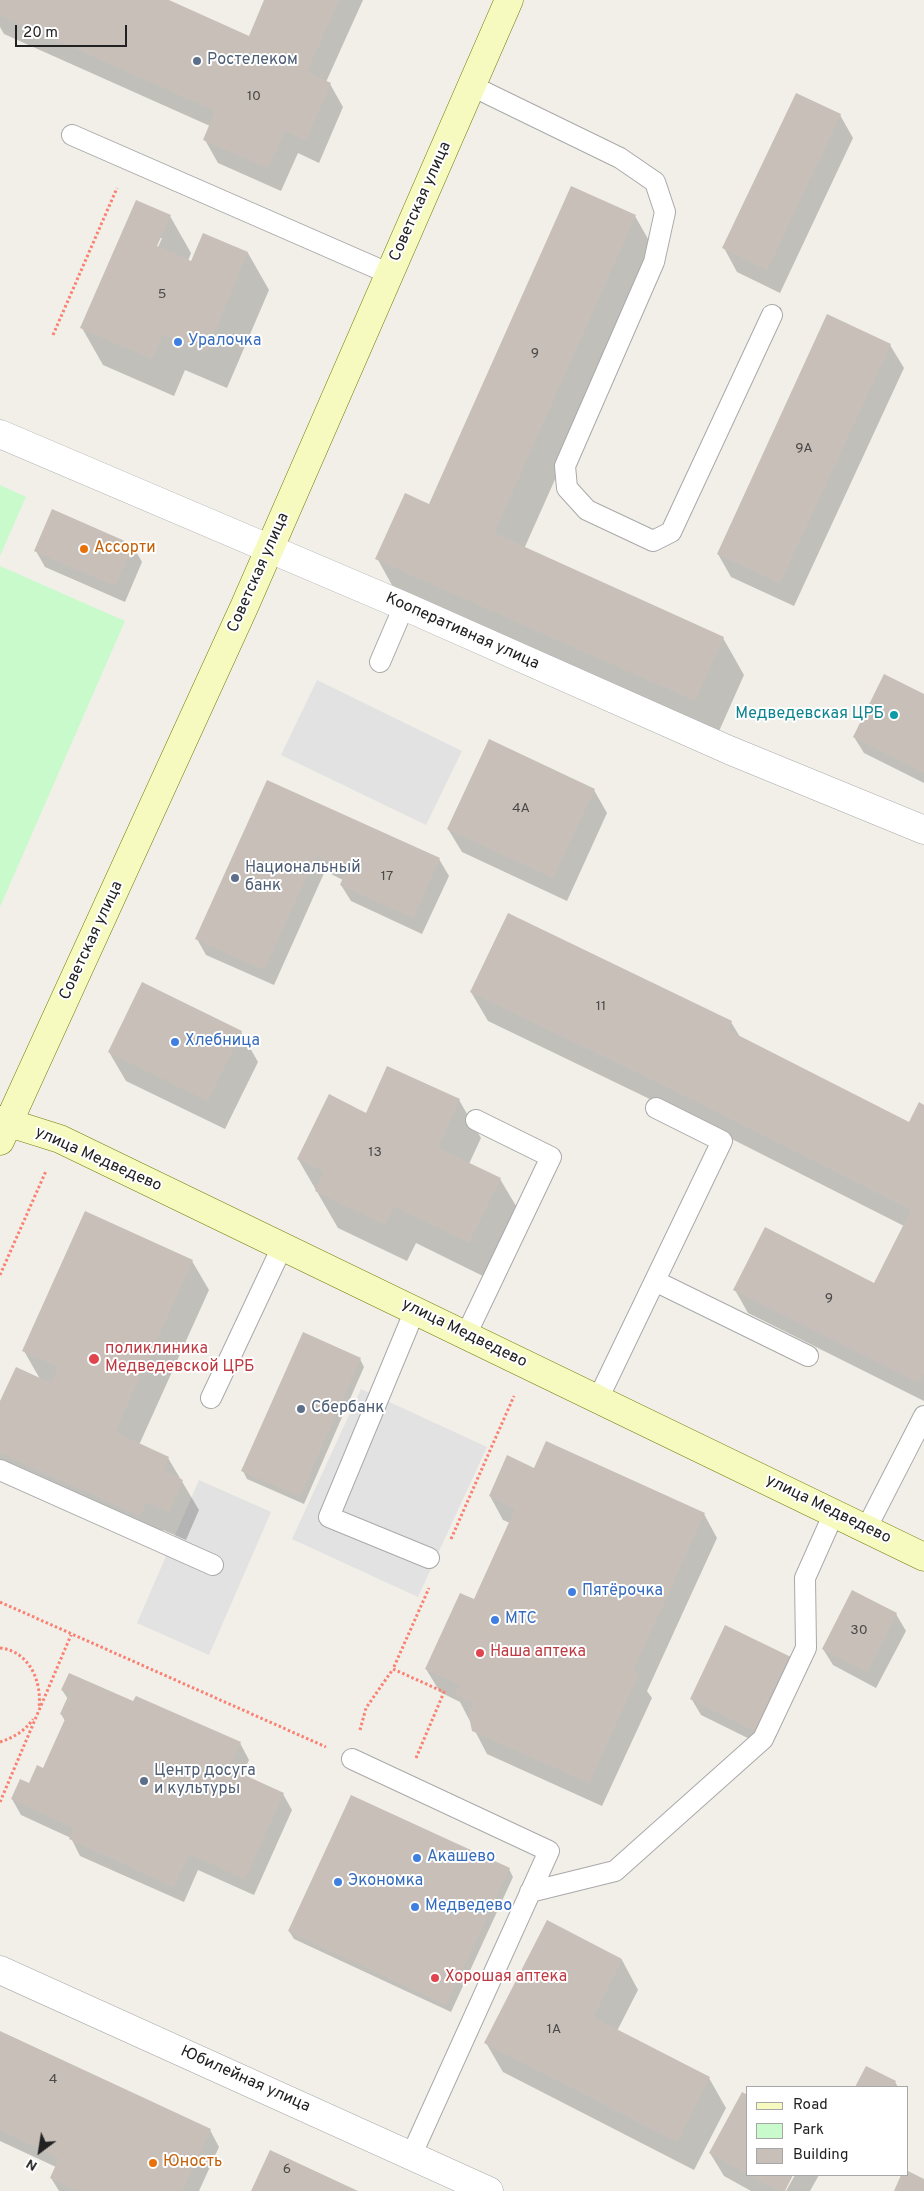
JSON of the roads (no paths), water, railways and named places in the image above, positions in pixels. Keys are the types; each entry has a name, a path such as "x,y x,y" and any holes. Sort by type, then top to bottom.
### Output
{"main road":[{"name":"Советская улица","path":"3,1128 270,549 509,0"},
{"name":"улица Медведево","path":"3,1128 60,1139 924,1557"}],"street":[{"name":"Кооперативная улица","path":"0,434 404,606 729,750 924,830"},
{"name":"Юбилейная улица","path":"0,1970 489,2191"}],"lane":[{"path":"472,86 620,158 655,182 665,212 654,262 565,466 567,488 587,510 653,541 672,532 772,315"},
{"path":"72,135 390,274"},
{"path":"380,662 404,606"},
{"path":"598,1399 722,1141 656,1108"},
{"path":"466,1335 551,1157 476,1120"},
{"path":"211,1398 282,1247"},
{"path":"655,1281 808,1356"},
{"path":"415,1310 329,1517 428,1558"},
{"path":"866,1529 924,1416"},
{"path":"0,1470 213,1566"},
{"path":"530,1892 615,1871 763,1739 806,1648 805,1578 834,1513"},
{"path":"352,1759 549,1851 411,2156"}],"place":[{"name":"Ростелеком","path":"197,61"},
{"name":"Уралочка","path":"178,342"},
{"name":"Ассорти","path":"84,549"},
{"name":"Медведевская ЦРБ","path":"894,715"},
{"name":"Национальный банк","path":"235,878"},
{"name":"Хлебница","path":"175,1042"},
{"name":"поликлиника Медведевской ЦРБ","path":"94,1359"},
{"name":"Сбербанк","path":"301,1409"},
{"name":"Пятёрочка","path":"572,1592"},
{"name":"МТС","path":"495,1620"},
{"name":"Наша аптека","path":"480,1653"},
{"name":"Центр досуга и культуры","path":"144,1781"},
{"name":"Акашево","path":"417,1858"},
{"name":"Экономка","path":"338,1882"},
{"name":"Медведево","path":"415,1907"},
{"name":"Хорошая аптека","path":"435,1978"},
{"name":"Юность","path":"153,2163"}]}
